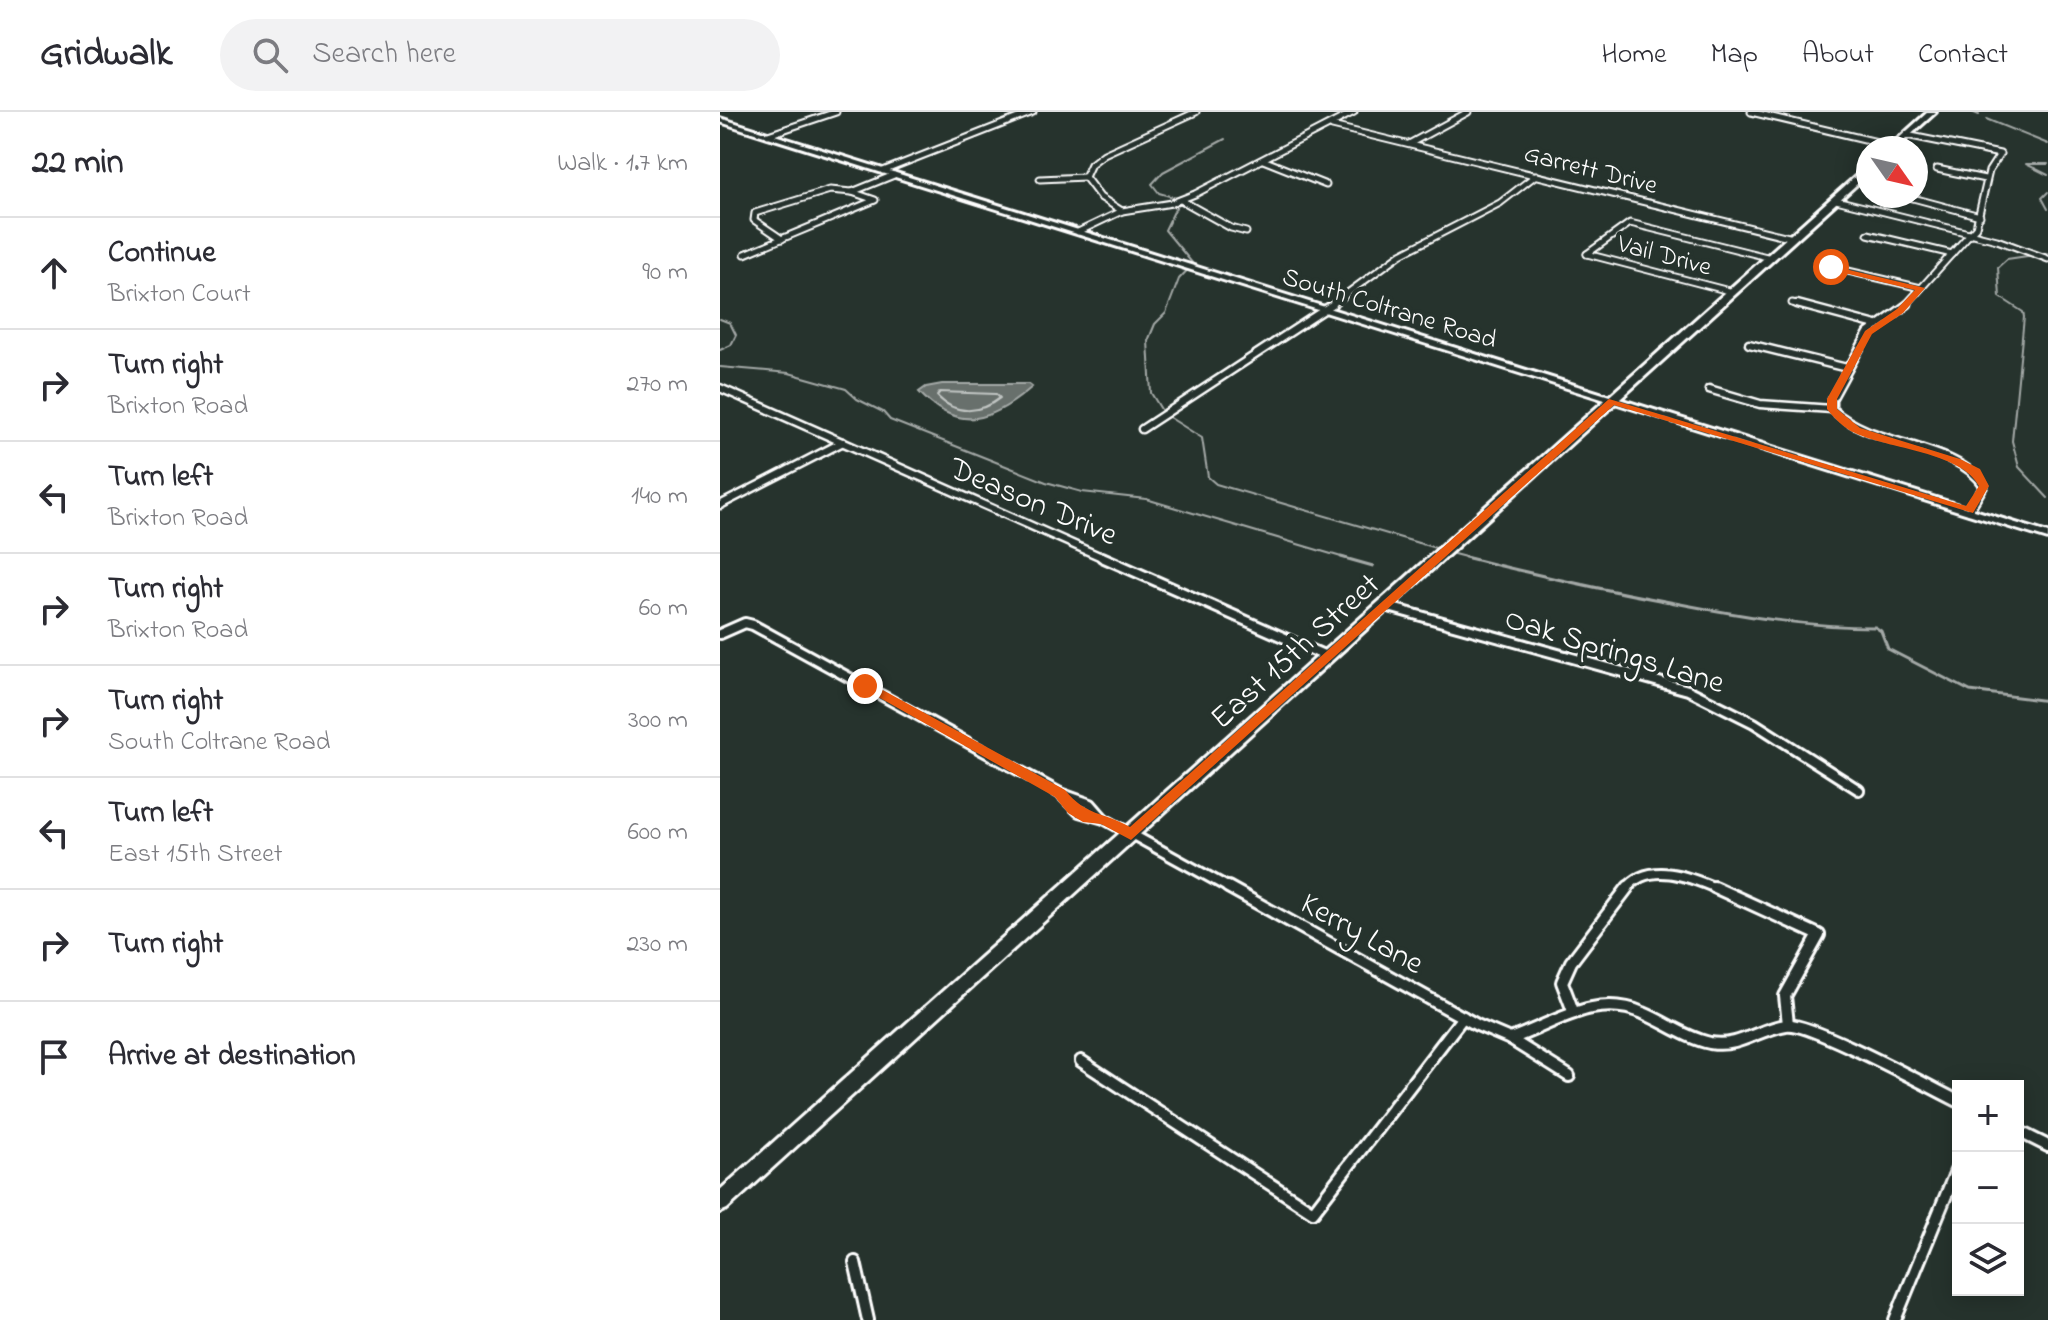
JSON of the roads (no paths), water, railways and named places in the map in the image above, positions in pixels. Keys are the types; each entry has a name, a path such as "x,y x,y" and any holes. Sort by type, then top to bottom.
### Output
{"main road":[{"path":"1906,135 1932,112"},
{"name":"South Coltrane Road","path":"720,120 2048,536"},
{"name":"East 15th Street","path":"720,1203 1856,181"}],"street":[{"path":"768,135 836,112"},
{"path":"883,171 1033,112"},
{"path":"1085,177 1091,164 1104,154 1196,112"},
{"path":"1078,232 1122,211 1179,200 1332,126 1354,112"},
{"path":"1408,144 1468,112"},
{"path":"1751,112 1856,138"},
{"name":"Garrett Drive","path":"1332,126 1793,238"},
{"path":"1832,409 1832,399 1847,368 1876,325 1900,311 1970,233 1980,216 1990,165 2000,154 1906,135"},
{"path":"1263,160 1326,185"},
{"path":"1937,169 1985,179"},
{"path":"852,192 894,175"},
{"path":"1142,429 1326,310 1401,254 1500,203 1536,175"},
{"path":"1040,179 1085,177"},
{"path":"1085,177 1093,191 1122,211"},
{"path":"745,254 782,239 875,200 852,192 830,190 755,213 754,220 782,239"},
{"path":"1179,200 1231,228 1246,232"},
{"path":"1833,202 1970,233 2048,259"},
{"path":"1928,202 1980,216"},
{"name":"Vail Drive","path":"1733,292 1587,254 1630,223 1771,258"},
{"path":"1868,234 1952,254"},
{"path":"1831,267 1921,288"},
{"path":"1792,303 1876,325"},
{"path":"1749,344 1847,368"},
{"name":"Deason Drive","path":"720,388 1328,657"},
{"path":"1709,389 1780,407 1832,409 1856,431 1956,461 1977,471 1984,486 1969,511"},
{"path":"720,505 843,442"},
{"name":"Oak Springs Lane","path":"1385,606 1688,690 1723,705 1788,742 1859,790"},
{"path":"720,634 745,623 753,625 1060,793 1085,799 1099,808 1104,819 1088,818 1073,810 1060,793"},
{"name":"Kerry Lane","path":"1104,819 1463,1017 1510,1039 1569,1076"},
{"path":"1573,1011 1562,982 1571,962 1628,885 1642,875 1660,872 1691,877 1819,935 1785,996 1788,1024"},
{"path":"1510,1039 1573,1011 1606,1005 1626,1007 1693,1037 1722,1044 1745,1041 1788,1024 1830,1038 1952,1098"},
{"path":"1081,1061 1313,1212 1463,1017"},
{"path":"2024,1134 2048,1146"},
{"path":"1895,1320 1952,1181"},
{"path":"855,1262 868,1320"}],"water":[{"path":"942,384 1028,384 1032,387 990,415 962,418 948,414 919,392 926,387"}],"waterway":[{"path":"1972,112 1979,115"},
{"path":"1986,119 2048,144"},
{"path":"1162,411 1151,393 1148,341 1155,324 1166,313 1179,279 1193,264 1165,230 1180,199 1159,193 1152,184 1163,172 1225,139"},
{"path":"2048,164 2026,164 2048,175"},
{"path":"2048,192 2042,198 2048,209"},
{"path":"2048,253 2007,259 1998,267 2000,297 2023,312 2024,317 2012,441 2019,467 2048,498"},
{"path":"720,319 730,323 736,335 731,345 720,350"},
{"path":"720,367 789,373 846,389 857,399 883,412 890,420 1046,482 1082,492 1146,499 1346,558"},
{"path":"1164,414 1202,438 1208,477 1216,484 1439,549"},
{"path":"1450,553 1473,559"},
{"path":"1341,557 1346,558"},
{"path":"1465,557 1473,559"},
{"path":"1346,558 1373,566"},
{"path":"1473,559 1725,612 1799,623 1875,627 1881,631 1888,649 1970,691 2048,701"}]}
